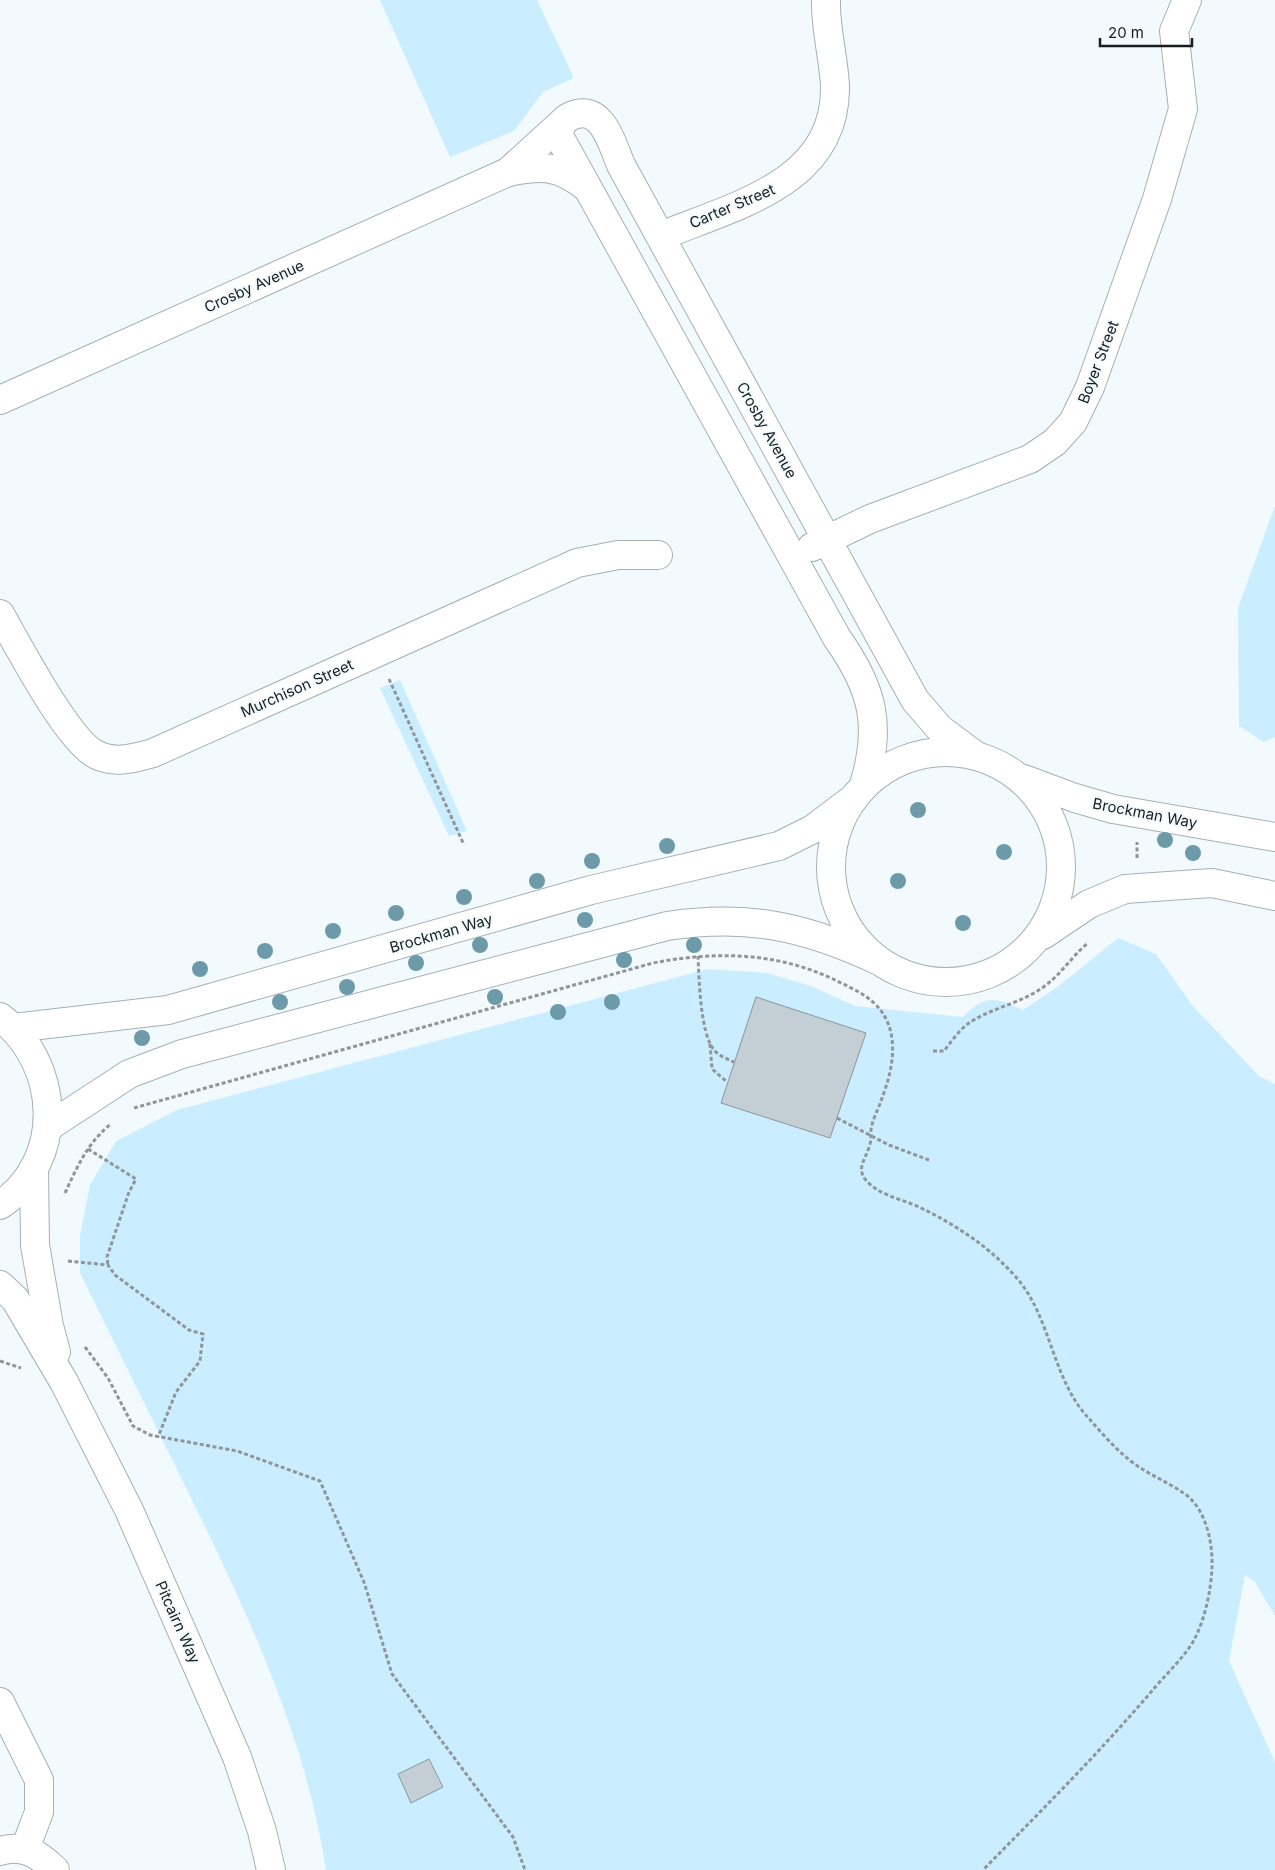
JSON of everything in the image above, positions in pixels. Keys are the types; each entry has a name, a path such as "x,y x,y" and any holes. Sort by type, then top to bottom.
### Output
{"street":[{"name":"Carter Street","path":"661,236 776,188 796,174 814,154 828,126 834,95 826,0"},
{"name":"Boyer Street","path":"792,556 876,516 1030,458 1054,442 1072,422 1090,388 1157,199 1183,109 1174,31 1187,0"},
{"name":"Crosby Avenue","path":"508,172 565,120 582,114 601,121 621,165 915,700 940,729 975,756"},
{"name":"Crosby Avenue","path":"565,120 560,127 559,136 586,187 837,638 856,666 865,686 872,712 873,734 859,791"},
{"name":"Crosby Avenue","path":"0,400 508,172 530,167 548,168 564,172 586,187"},
{"name":"Murchison Street","path":"0,614 77,740 90,751 113,760 130,759 153,753 577,563 618,555 658,555"},
{"name":"Brockman Way","path":"7,1023 168,1010 591,890 779,846 813,828 885,768 910,757 949,752 975,756"},
{"path":"975,756 998,764 1018,776 1045,807 1057,832 1062,859 1061,887 1053,913 1039,937"},
{"name":"Brockman Way","path":"1018,776 1074,798 1112,809 1275,837"},
{"path":"859,791 845,810 835,835 830,877 836,904 848,930 877,960"},
{"path":"48,1127 129,1074 182,1054 667,926 703,920 771,924 804,930 877,960 906,976 938,983 954,983 986,976 998,971 1021,956 1039,937 1089,904 1125,889 1212,883 1275,896"},
{"path":"0,1205 11,1197 34,1168 43,1148 48,1127 47,1091 35,1057 7,1023"},
{"name":"Pitcairn Way","path":"34,1168 35,1245 49,1326 64,1382"},
{"name":"Pitcairn Way","path":"0,1285 15,1299 64,1382 129,1510 237,1757 262,1831 271,1870"},
{"path":"0,1702 40,1780 39,1812 12,1850 44,1858 55,1870"}],"path":[{"path":"378,653 464,845"},
{"path":"1136,862 1138,839"},
{"path":"934,1051 944,1051 968,1023 1013,1005 1042,988 1062,972 1077,952 1090,942"},
{"path":"698,956 700,995 710,1044 712,1069 727,1082"},
{"path":"130,1109 654,963 698,956 754,957 796,965 814,970 853,989 875,1004 884,1015 892,1036 893,1059 884,1094 871,1129 871,1142 861,1163 864,1176 873,1187 924,1209 968,1233 1016,1276 1034,1307 1065,1380 1078,1405 1132,1462 1185,1494 1194,1502 1205,1522 1212,1552 1212,1568 1207,1604 1194,1641 1106,1744 983,1870"},
{"path":"710,1044 719,1054 734,1062"},
{"path":"837,1118 871,1136 929,1160"},
{"path":"64,1195 88,1149 99,1134 118,1119"},
{"path":"88,1149 136,1179 129,1192 106,1257 108,1265 115,1275 189,1330 203,1334 200,1361 176,1392 158,1437"},
{"path":"59,1260 108,1265"},
{"path":"82,1343 108,1378 132,1426 158,1437 236,1451 320,1481 364,1582 392,1674 513,1836 525,1870"}],"shaded area":[{"path":"380,0 537,0 574,78 543,92 514,131 450,157"},
{"path":"1275,506 1275,737 1264,742 1239,726 1238,608"},
{"path":"400,680 467,831 449,836 380,688"},
{"path":"1118,938 1156,954 1192,1005 1260,1077 1275,1084 1275,1616 1255,1582 1245,1575 1229,1661 1275,1762 1275,1870 326,1870 317,1821 305,1773 273,1679 213,1542 80,1273 80,1235 90,1185 116,1141 177,1110 708,969 767,973 811,986 855,1006 963,1017 978,1004 985,1001 998,1000 1023,1010 1060,985"}],"building":[{"path":"756,997 866,1033 830,1138 721,1103"},
{"path":"429,1759 443,1787 411,1803 398,1774"}]}
